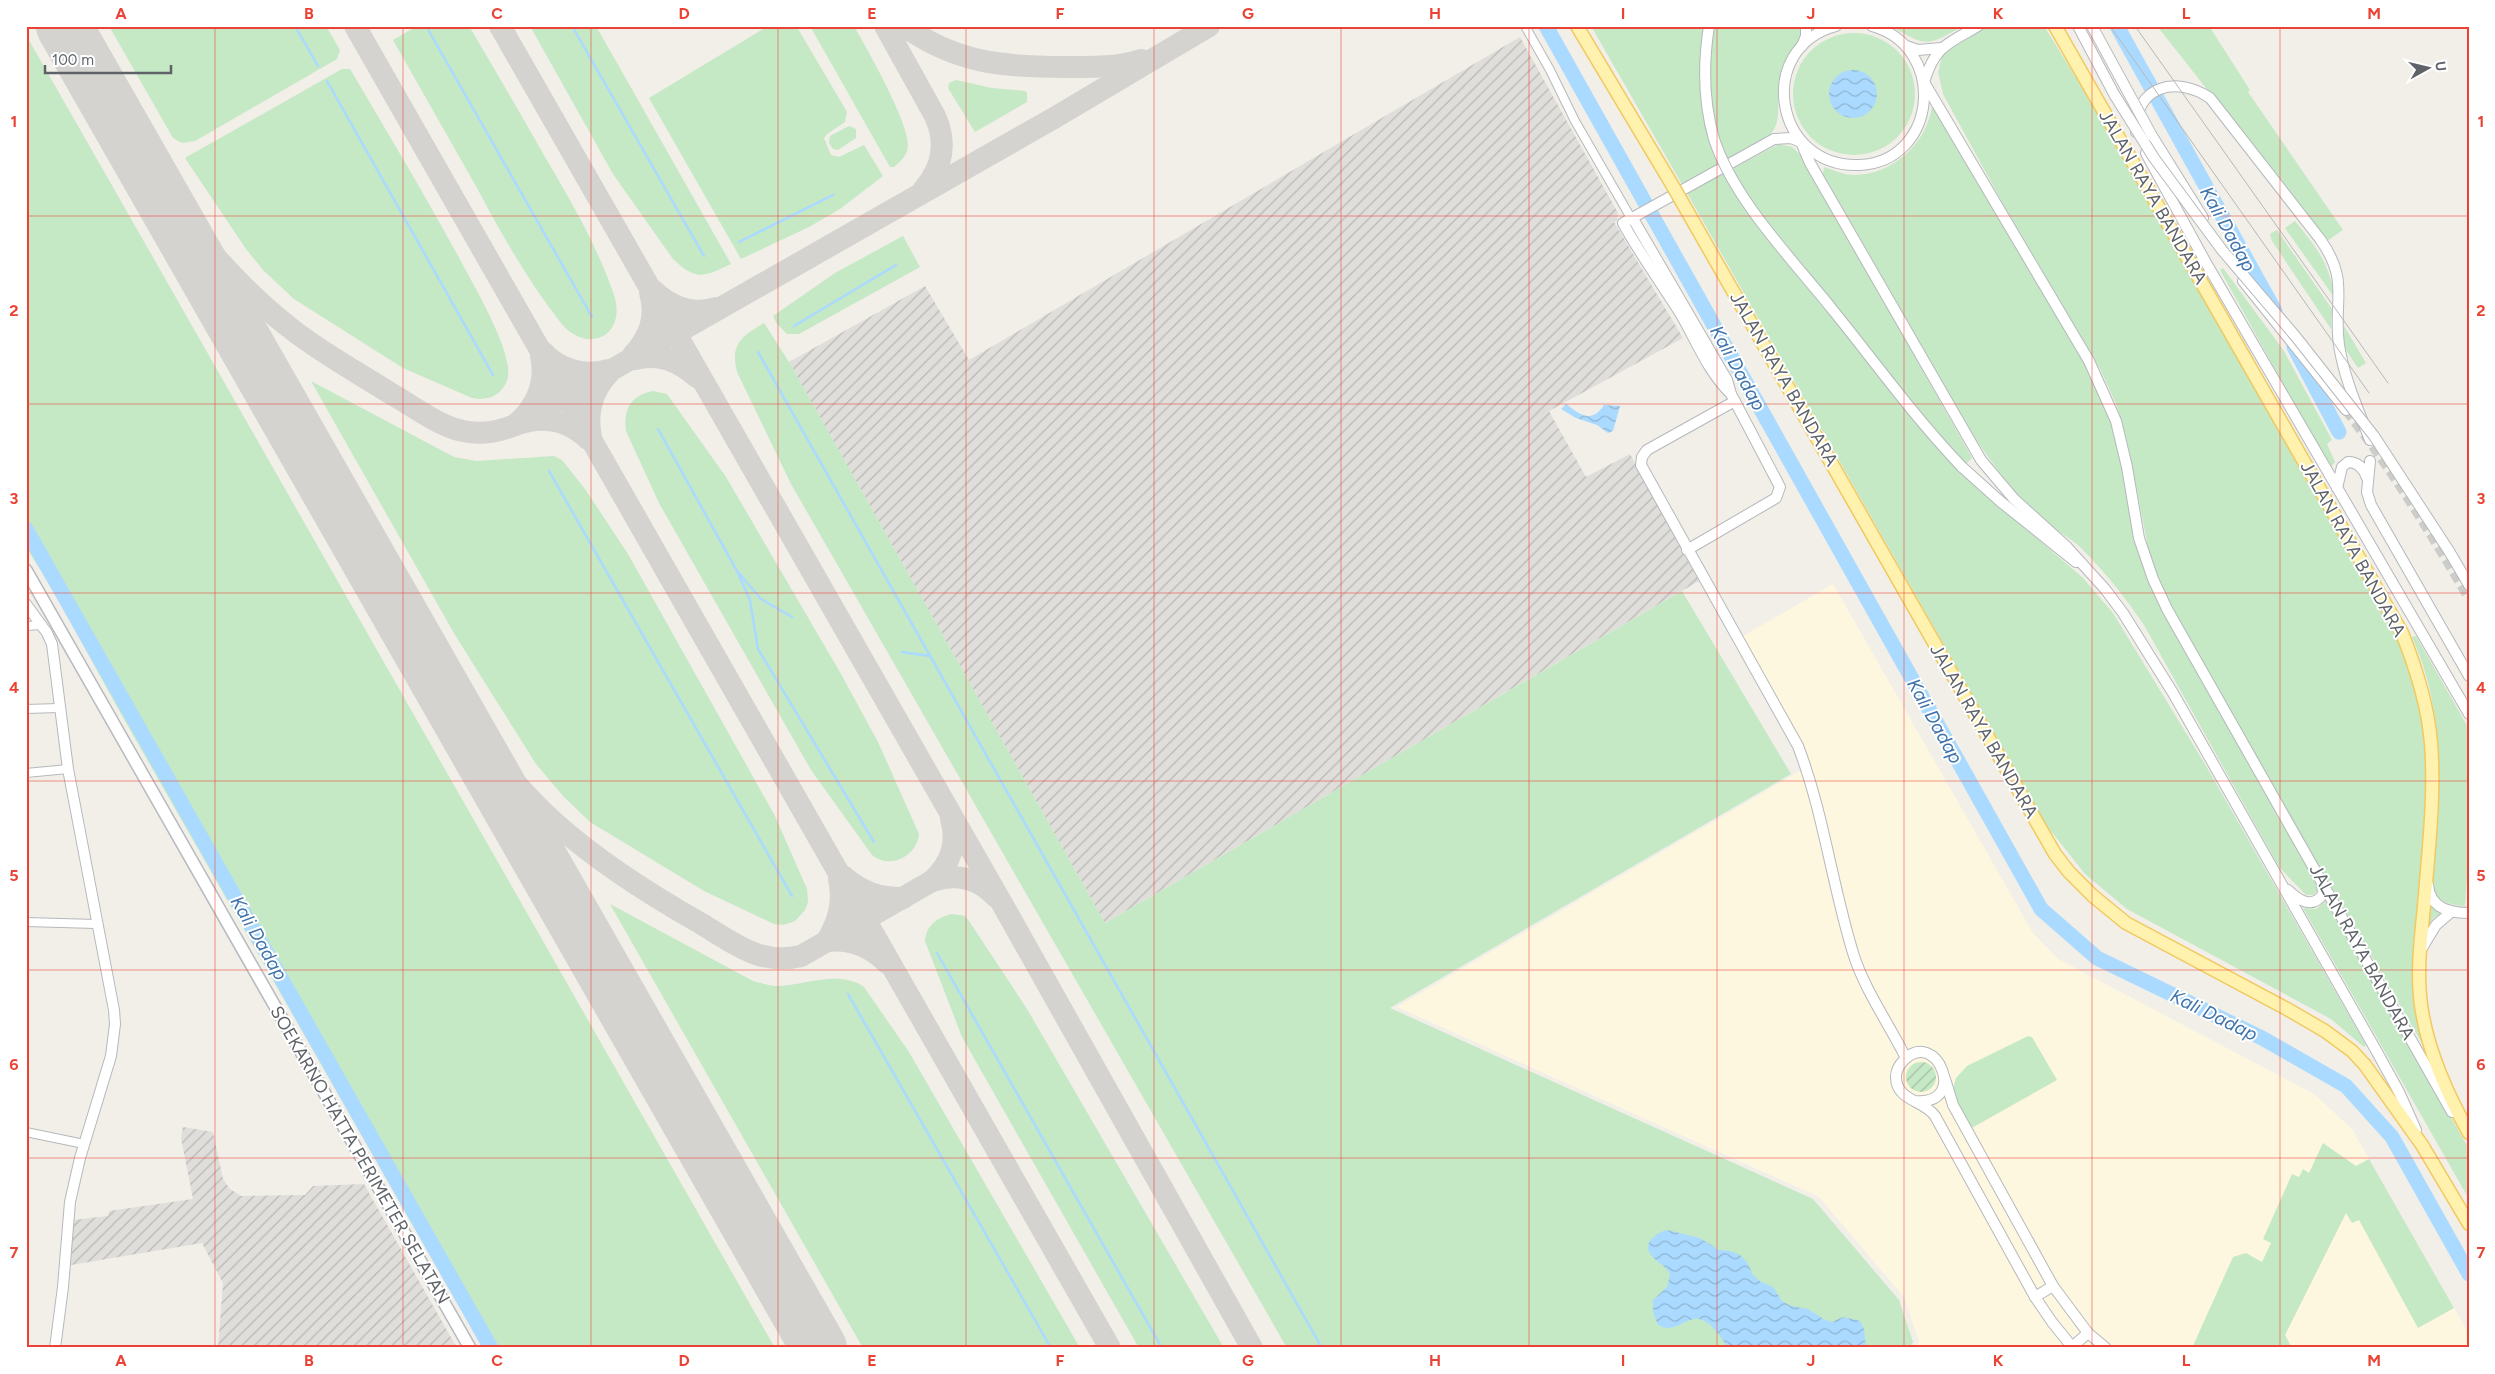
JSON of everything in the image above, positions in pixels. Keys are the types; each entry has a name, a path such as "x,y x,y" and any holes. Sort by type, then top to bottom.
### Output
{"main road":[{"name":"JALAN RAYA BANDARA","path":"1577,26 1674,188 2041,831 2070,872 2126,923 2287,1009 2325,1031 2352,1052 2371,1072 2422,1144 2469,1224"},
{"name":"JALAN RAYA BANDARA","path":"2055,26 2402,633 2423,695 2431,742 2432,771 2427,872 2420,957 2421,1004 2424,1023 2438,1067 2466,1128"},
{"name":"SOEKARNO HATTA PERIMETER SELATAN","path":"26,570 470,1348"}],"street":[{"path":"1525,26 1629,219 1727,380 1733,397 1778,481 1779,496 1687,550"},
{"name":"JALAN RAYA BANDARA","path":"1709,26 1705,70 1706,104 1715,140 1732,175 1776,240 1930,432 1962,467 2024,521 2093,574"},
{"path":"1629,219 1774,139 1785,124 1783,85 1788,70 1806,36 1806,26"},
{"path":"1800,49 1818,33 1836,26"},
{"path":"1774,139 1791,138 1801,142 1815,153 1845,164 1860,165 1882,160 1903,146 1919,123 1925,102 1924,82 1916,60 1906,46 1893,35 1872,26"},
{"path":"1906,46 1918,50 1940,48 1978,26"},
{"name":"JALAN RAYA BANDARA","path":"2078,26 2114,94 2154,158 2222,250 2296,337 2374,436 2469,584"},
{"name":"JALAN RAYA BANDARA","path":"2085,26 2089,39 2137,135 2205,261 2469,714"},
{"path":"2092,26 2152,136 2242,280 2346,410"},
{"path":"1924,82 1929,66 1940,48"},
{"name":"JALAN RAYA BANDARA","path":"1924,82 2089,361 2103,388 2123,445 2139,538 2159,592 2442,1096 2466,1128"},
{"path":"2137,135 2136,118 2140,106 2156,89 2173,86 2200,91 2210,98 2330,254 2340,286 2340,347 2348,382 2370,440"},
{"name":"JALAN RAYA BANDARA","path":"1786,115 1810,163 1982,460 2014,499 2068,546 2093,574 2123,613 2172,693 2399,1092 2422,1144"},
{"path":"1733,397 1647,450 1642,457 1641,465 1798,746 1819,809 1854,956 1906,1058"},
{"path":"2370,461 2367,492 2371,505 2469,676"},
{"path":"2337,488 2342,467 2348,462 2353,462 2359,466 2367,478"},
{"path":"26,604 42,625 52,644 68,769 96,924 108,976 115,1024 110,1056 84,1144 70,1202 63,1287 55,1348"},
{"path":"26,626 42,625"},
{"path":"26,709 60,708"},
{"path":"26,773 68,769"},
{"path":"2274,872 2291,893 2307,903 2318,900 2323,894 2320,877"},
{"path":"2427,872 2428,892 2436,903 2452,913"},
{"path":"2420,957 2425,939 2440,919 2452,913 2469,913"},
{"path":"26,922 96,924"},
{"path":"2088,1333 2073,1347 2035,1297 1935,1116 1931,1110 1902,1093 1896,1080 1898,1070 1906,1058 1920,1053 1933,1057 1942,1068 1953,1105 2053,1286 2088,1333 2106,1348"},
{"path":"1915,1101 1929,1100 1935,1097 1943,1086 1945,1078"},
{"path":"26,1132 84,1144"},
{"path":"2035,1297 2053,1286"}],"shaded area":[{"path":"1520,37 1618,213 1617,220 1614,222 1683,338 1549,411 1586,477 1630,454 1699,581 1105,923 789,362 925,286 969,360"},
{"path":"1833,584 2033,933 2058,959 2314,1094 2352,1129 2469,1334 2469,1348 1916,1348 1919,1341 1904,1297 1819,1197 1397,1007 1802,770 1789,737 1733,642"},
{"path":"183,1127 213,1132 223,1179 230,1189 241,1196 305,1195 313,1186 364,1184 457,1348 218,1348 223,1283 202,1243 71,1265 73,1220 108,1216 109,1211 193,1199 181,1138"}],"green space":[{"path":"109,26 326,26 340,50 337,59 195,141 182,143 173,138"},
{"path":"417,26 469,26 564,190 599,257 613,292 616,307 615,320 611,329 603,336 594,339 583,338 572,333 561,323 537,291 516,257 393,40"},
{"path":"530,26 596,26 731,264 714,272 700,275 688,271 673,259 613,174"},
{"path":"768,26 797,27 847,112 845,122 824,138 831,155 839,157 864,145 883,176 840,209 809,227 741,259 649,98"},
{"path":"810,26 854,26 902,120 908,146 905,155 894,167 890,167"},
{"path":"1591,26 1801,26 1799,39 1780,76 1778,84 1778,115 1774,130 1769,136 1683,186"},
{"path":"1890,26 1963,26 1941,38 1926,42 1912,38"},
{"path":"1982,26 2044,26 2098,113 2400,643 2418,703 2424,733 2427,765 2418,1017 2422,1043 2243,734 2167,597 2150,557 2128,445 2116,404 2100,369 2002,202 1943,94 1938,72 1943,53"},
{"path":"2157,26 2209,26 2250,90 2248,92 2343,230 2327,241"},
{"path":"1854,33 1878,37 1897,51 1911,70 1915,94 1911,118 1897,137 1878,151 1854,155 1830,151 1811,137 1797,118 1793,94 1797,70 1811,51 1830,37"},
{"path":"26,35 775,1348 483,1348 117,707 54,592 26,547"},
{"path":"342,69 350,69 436,217 490,316 506,355 508,367 508,375 503,388 493,396 479,399 472,398 403,368 294,299 264,271 246,249 185,158"},
{"path":"956,80 992,88 1025,91 1027,93 1027,102 975,132 948,88 949,83"},
{"path":"1932,105 1937,105 2090,371 2116,437 2140,553 2317,880 2317,891 2313,895 2306,895 2279,867 2144,625 2130,605 2081,548 2050,525 2019,495 2000,473 1975,438 1823,174 1824,167 1854,175 1868,174 1895,163 1906,154 1924,132"},
{"path":"849,126 856,129 856,138 838,150 833,149 829,143 830,136"},
{"path":"1779,144 1792,147 1801,155 1972,458 1959,471 2083,578 2113,613 2206,766 2366,1045 2364,1047 2331,1019 2127,909 2085,874 2047,826 1687,193"},
{"path":"2295,221 2321,256 2329,274 2334,297 2285,228"},
{"path":"2277,230 2332,309 2331,329 2272,241 2270,234"},
{"path":"903,236 920,267 799,334 787,334 777,324 773,316 835,273"},
{"path":"2223,268 2284,351 2332,440 2327,444 2335,462 2330,468 2220,270"},
{"path":"764,323 789,362 1105,923 1682,591 1791,774 1390,1008 1813,1199 1899,1300 1913,1342 1910,1348 1287,1348 791,484 737,372 735,362 735,354 740,342 750,332"},
{"path":"2344,326 2366,363 2358,368 2344,347"},
{"path":"311,381 454,457 477,461 554,456 562,460 585,489 628,554 775,816 807,889 808,902 805,910 795,921 783,925 774,924 704,891 590,822 563,796 536,764 455,635"},
{"path":"653,391 667,394 726,477 841,674 878,742 919,834 913,849 902,858 887,861 872,855 811,770 659,503 626,431 625,423 630,404 639,396"},
{"path":"2416,636 2469,729 2469,853 2465,906 2450,904 2442,900 2435,894 2433,889 2432,861 2437,813 2438,745 2436,723 2427,680 2412,637"},
{"path":"2328,900 2469,1149 2469,1199 2303,908 2316,909"},
{"path":"2430,902 2445,913 2435,917 2428,925"},
{"path":"610,904 753,981 776,986 844,979 864,987 909,1052 1080,1348 863,1348"},
{"path":"952,914 965,916 969,921 1027,1009 1224,1348 1139,1348 962,1037 925,941 930,926 933,923"},
{"path":"2028,1036 2032,1037 2057,1080 1970,1129 1952,1092 1956,1078 1967,1066"},
{"path":"1921,1062 1932,1066 1936,1077 1932,1088 1921,1092 1910,1088 1906,1077 1910,1066"},
{"path":"2323,1143 2356,1166 2369,1159 2454,1308 2418,1328 2359,1220 2352,1223 2346,1213 2285,1335 2292,1348 2192,1348 2233,1257 2246,1253 2262,1262 2271,1243 2263,1239 2292,1174 2299,1177 2303,1169 2309,1173"}],"water":[{"path":"1848,70 1858,70 1870,77 1877,89 1877,99 1870,111 1858,118 1848,118 1840,114 1833,107 1829,99 1829,89 1833,81 1840,74"},
{"path":"1566,404 1586,416 1591,416 1600,411 1604,405 1620,406 1613,431 1608,433 1597,425 1576,418 1561,409"},
{"path":"1667,1230 1700,1238 1719,1250 1730,1251 1740,1255 1747,1262 1753,1275 1761,1282 1773,1287 1782,1301 1791,1306 1808,1309 1825,1320 1832,1322 1843,1317 1860,1321 1864,1329 1866,1348 1728,1348 1716,1331 1706,1322 1697,1319 1675,1327 1667,1328 1658,1325 1653,1312 1653,1300 1667,1287 1670,1274 1649,1253 1648,1248 1654,1237"}],"waterway":[{"path":"295,26 318,66"},
{"path":"426,26 592,317"},
{"path":"572,26 704,256"},
{"name":"Kali Dadap","path":"1546,26 2041,909 2097,958 2262,1038 2346,1086 2392,1137 2469,1274"},
{"name":"Kali Dadap","path":"2117,26 2275,311"},
{"path":"327,81 493,375"},
{"path":"739,242 833,195"},
{"path":"794,326 896,265"},
{"name":"Kali Dadap","path":"2294,347 2339,432"},
{"path":"758,352 1322,1348"},
{"path":"658,429 737,571 761,599 792,617"},
{"path":"549,471 792,896"},
{"name":"Kali Dadap","path":"26,529 491,1348"},
{"path":"737,571 750,600 758,649 874,842"},
{"path":"902,652 930,656"},
{"path":"937,953 1162,1348"},
{"path":"848,994 1051,1348"}],"taxiway":[{"path":"71,26 108,103"},
{"path":"355,26 1110,1348"},
{"path":"500,26 1004,907 1252,1348"},
{"path":"885,26 939,126 942,145 939,163 924,189"},
{"path":"904,26 942,48 961,55 1001,64 1042,67 1094,67 1113,66 1141,60"},
{"path":"148,172 215,257 253,296 294,331 317,348 435,420 464,431 479,433 496,431 515,425 1054,118 1209,26"},
{"path":"654,291 661,297 683,308 699,311 716,308"},
{"path":"633,355 639,348 650,326 653,310 650,293"},
{"path":"543,352 557,363 573,370 590,373 608,370"},
{"path":"541,356 542,376 538,394 529,411 515,425 535,420 554,421 572,427 588,439"},
{"path":"635,359 653,357 668,360 683,367 697,377"},
{"path":"591,437 589,420 594,395 608,374"},
{"path":"451,703 527,796 556,824 607,865 748,951 773,958 801,956 932,881 958,877 974,881 995,896"},
{"path":"932,881 944,868 951,853 954,837 951,819"},
{"path":"843,876 871,893 886,897 903,898 901,899"},
{"path":"827,941 835,926 841,903 839,879"},
{"path":"827,941 836,940 860,944 874,952 887,963"}],"runway":[{"path":"64,26 819,1348"}],"tunnel":[{"path":"2346,410 2410,502 2469,598"}],"tram line":[{"path":"2110,26 2369,393"},
{"path":"2135,26 2388,383"}]}
